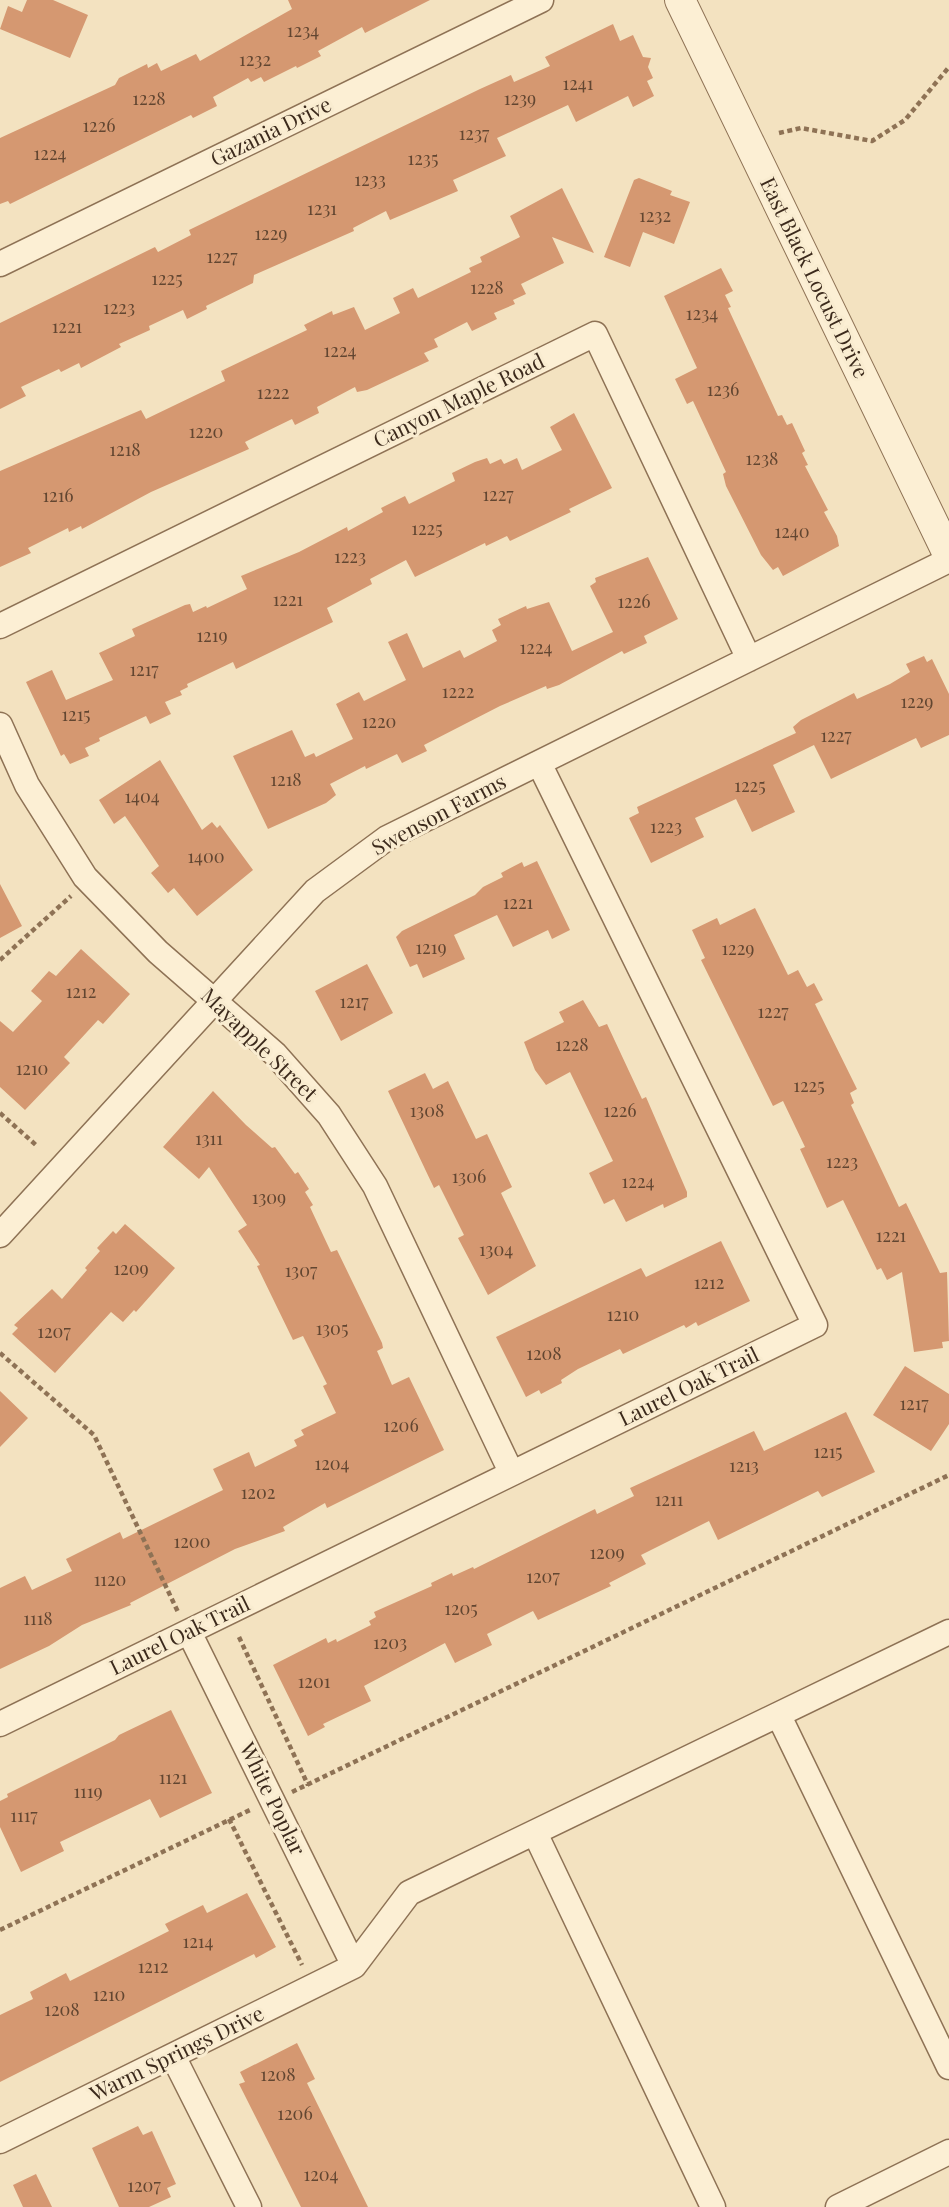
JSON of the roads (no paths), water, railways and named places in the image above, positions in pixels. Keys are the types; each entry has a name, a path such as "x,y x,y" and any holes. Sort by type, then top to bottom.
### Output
{"street":[{"name":"Gazania Drive","path":"0,264 541,0"},
{"name":"East Black Locust Drive","path":"680,0 949,558"},
{"name":"Canyon Maple Road","path":"0,626 595,334 749,659"},
{"name":"Swenson Farms","path":"0,1235 213,999 315,891 387,838 949,558"},
{"name":"Mayapple Street","path":"0,725 27,785 85,877 158,952 275,1054 329,1115 374,1186 511,1472"},
{"name":"Laurel Oak Trail","path":"0,1724 184,1622 511,1472 815,1325 539,763"},
{"name":"White Poplar","path":"184,1622 354,1966"},
{"path":"354,1966 409,1893 949,1632"},
{"path":"779,1716 949,2067"},
{"path":"535,1833 713,2207"},
{"name":"Warm Springs Drive","path":"0,2141 354,1966"},
{"path":"173,2056 249,2207"},
{"path":"838,2207 949,2152"}]}
